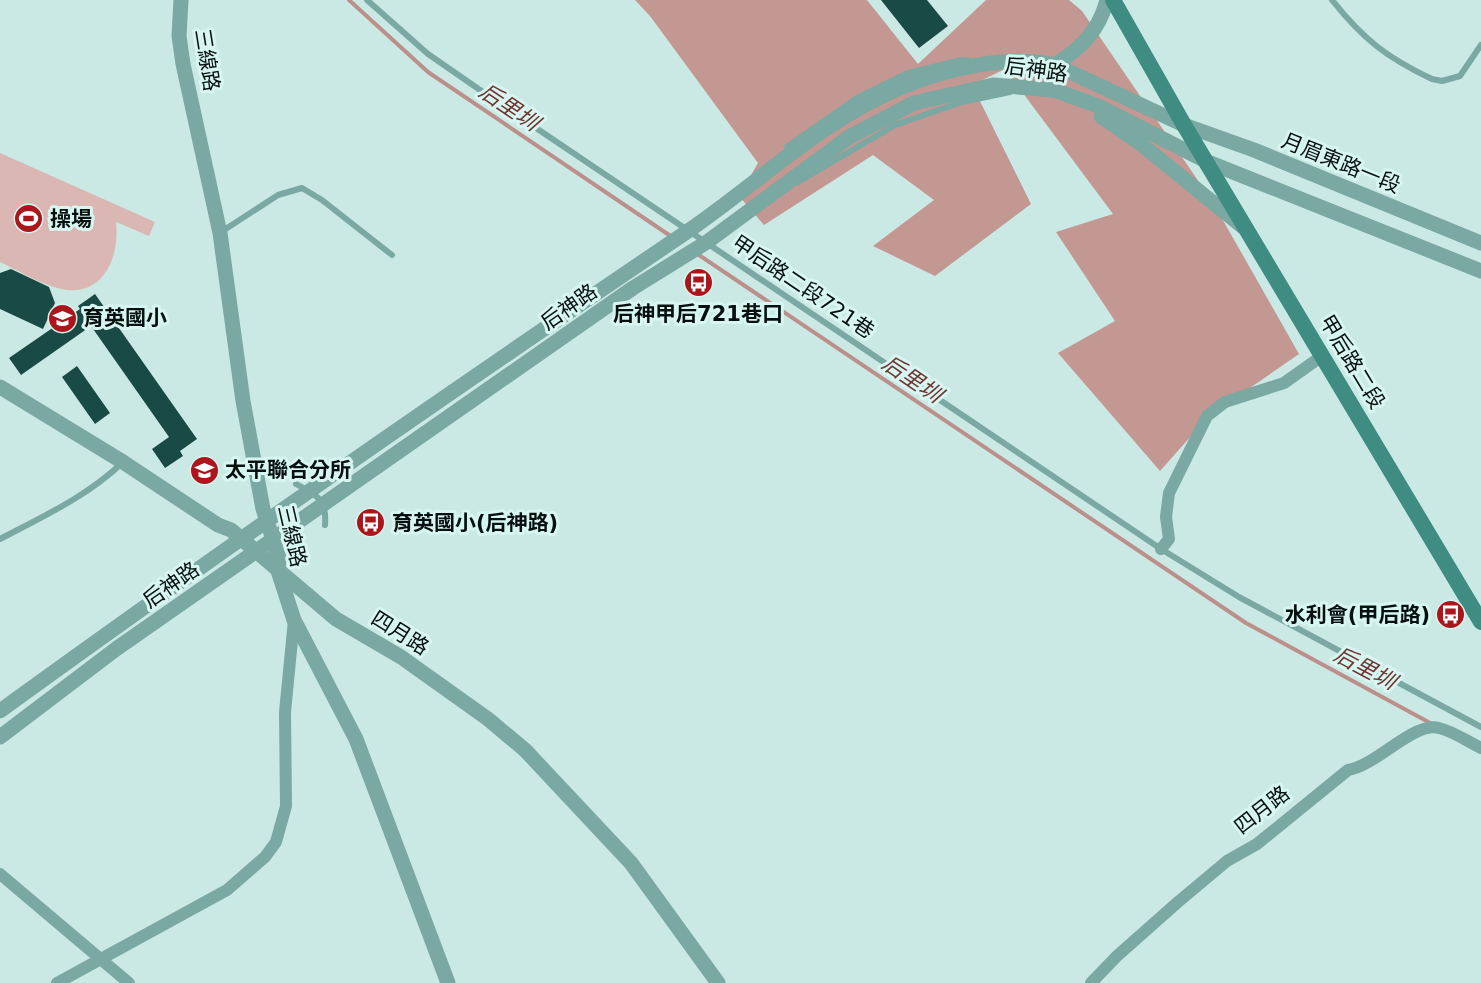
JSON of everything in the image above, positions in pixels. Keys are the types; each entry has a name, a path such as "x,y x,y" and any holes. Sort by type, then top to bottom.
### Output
{"main road":[{"name":"甲后路二段","path":"1113,0 1184,125 1481,622"}],"street":[{"name":"三線路","path":"181,0 179,36 183,64 220,233 244,412 263,509 279,558 278,571 294,620 356,739 448,983"},
{"path":"1056,65 1082,48 1103,13 1107,0"},
{"name":"后神路","path":"0,711 535,333 689,230 837,122 901,87 964,67 1043,62 1056,65 1184,125"},
{"name":"后神路","path":"0,737 126,642 633,288 707,242 849,137 914,103 993,85 1054,90 1098,106 1208,162"},
{"path":"1077,98 1141,144 1248,232"},
{"name":"月眉東路一段","path":"1184,125 1254,150 1481,243"},
{"path":"1208,162 1481,271"},
{"path":"1161,549 1169,539 1166,517 1169,493 1207,416 1225,402 1284,383 1322,356"},
{"name":"四月路","path":"0,387 123,462 218,525 231,530 336,619 401,657 488,719 525,750 631,863 718,983"},
{"path":"57,983 227,890 265,857 276,842 286,806 285,712 294,620"},
{"name":"四月路","path":"1091,983 1116,956 1194,888 1227,861 1257,844 1348,770 1360,768 1419,731 1432,727 1439,728 1481,748"},
{"path":"0,874 129,983"}],"lane":[{"name":"甲后路二段721巷","path":"368,0 428,54 1161,549 1239,597 1481,728"},
{"path":"1332,0 1356,31 1379,49 1432,79 1442,81 1460,76 1481,45"},
{"path":"220,233 278,195 302,188 322,200 392,255"},
{"path":"0,539 54,511 107,478 123,462"},
{"path":"296,484 317,496 326,509 326,525"}],"shaded area":[{"path":"635,0 867,0 918,64 986,0 1069,0 1082,11 1212,201 1299,354 1208,417 1160,471 1058,353 1115,321 1056,232 1113,214 1005,69 972,85 1031,204 935,276 873,246 934,200 873,155 764,225 739,196 758,163 650,16"},
{"path":"0,153 155,222 149,236 116,222 115,248 106,272 88,287 76,290 61,289 45,284 0,262"}],"building":[{"path":"881,0 927,0 948,26 919,48"},
{"path":"11,269 49,287 55,303 43,329 0,309 0,273"},
{"path":"95,294 197,439 180,451 183,456 165,468 152,449 169,437 91,326 21,375 9,358 80,309 78,306"},
{"path":"77,366 110,413 95,424 62,377"}],"waterway":[{"name":"后里圳","path":"349,0 428,72 672,237"},
{"name":"后里圳","path":"696,253 1246,623 1432,724"}],"place":[{"name":"操場","path":"29,219"},
{"name":"后神甲后721巷口","path":"698,283"},
{"name":"育英國小","path":"62,318"},
{"name":"太平聯合分所","path":"204,470"},
{"name":"育英國小(后神路)","path":"371,523"},
{"name":"水利會(甲后路)","path":"1451,615"}]}
